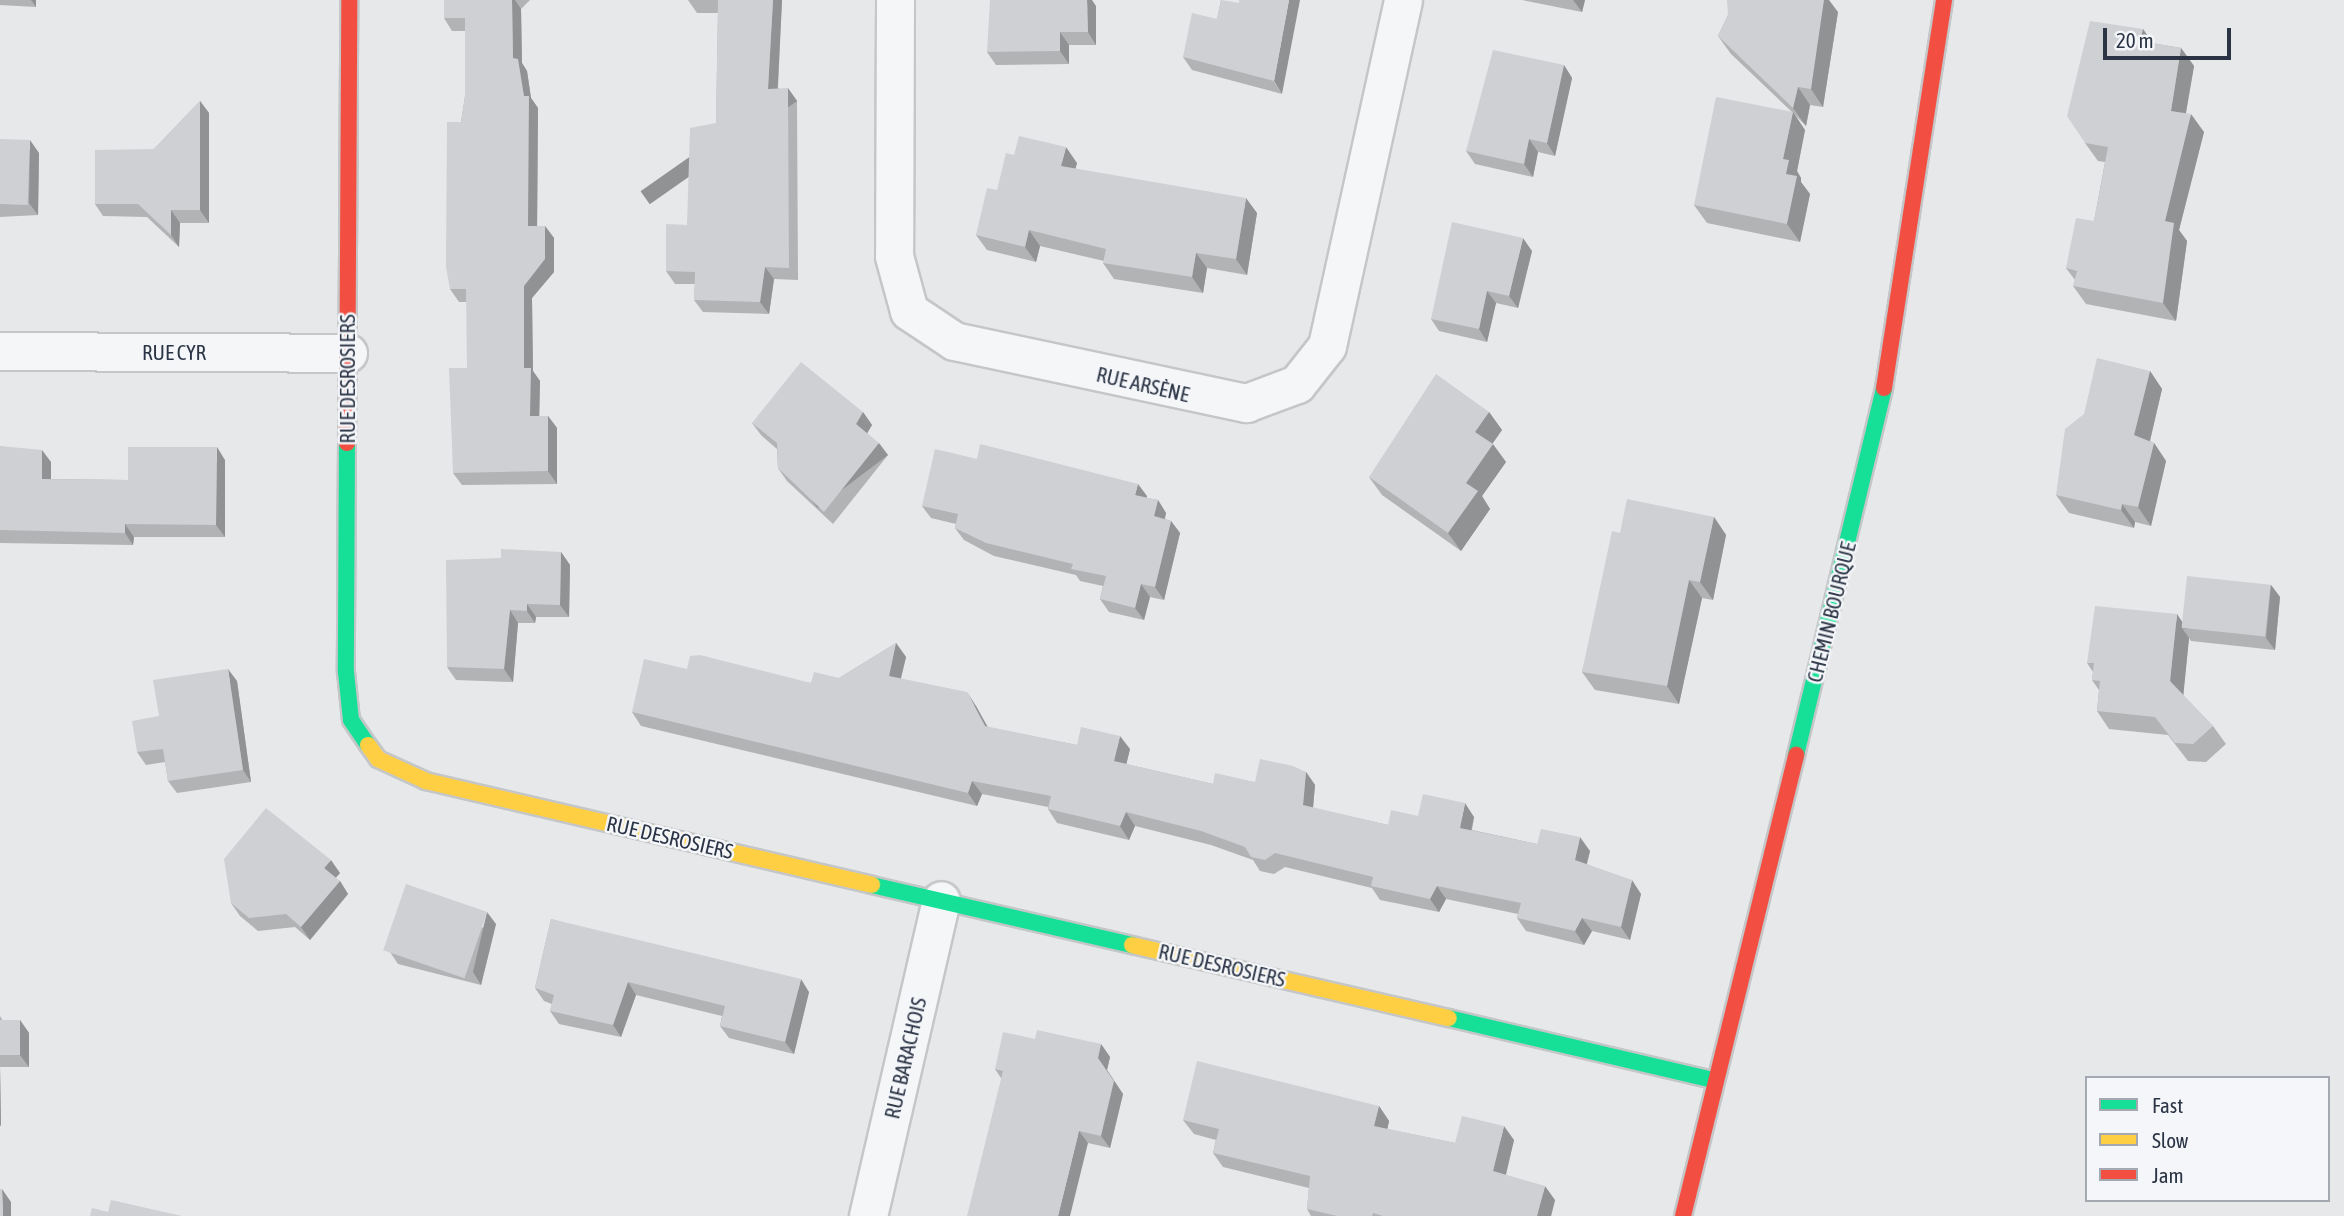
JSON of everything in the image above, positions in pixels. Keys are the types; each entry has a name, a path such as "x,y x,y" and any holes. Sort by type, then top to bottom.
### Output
{"street":[{"name":"RUE DESROSIERS","path":"349,0 346,672 351,720 368,751 426,780 1714,1080"},
{"name":"RUE ARSÈNE","path":"895,0 894,257 909,311 954,341 1246,403 1297,384 1327,346 1403,0"},
{"name":"CHEMIN BOURQUE","path":"1683,1216 1714,1080 1878,423 1944,0"},
{"name":"RUE CYR","path":"0,351 348,353"},
{"name":"RUE BARACHOIS","path":"868,1216 941,900"}],"building":[{"path":"444,0 512,0 513,58 518,59 524,96 529,96 528,226 545,226 545,259 524,286 524,368 531,368 530,416 548,416 548,471 453,473 449,368 467,368 466,289 450,289 446,267 447,122 461,122 465,96 465,18 444,18"},
{"path":"718,0 773,0 768,89 788,88 789,268 765,267 760,302 694,300 695,272 666,271 666,224 687,225 690,128 716,123"},
{"path":"990,0 1087,0 1088,32 1060,32 1060,51 987,52"},
{"path":"1221,0 1239,3 1239,0 1289,0 1274,81 1183,57 1192,13 1217,19"},
{"path":"1727,0 1824,0 1811,89 1798,87 1793,108 1718,36 1728,15"},
{"path":"2090,21 2143,29 2140,41 2181,48 2171,111 2191,114 2165,221 2174,223 2163,303 2073,286 2077,271 2066,268 2076,218 2094,221 2108,147 2085,143 2067,116"},
{"path":"1493,50 1564,65 1547,143 1529,139 1524,164 1466,151"},
{"path":"1716,97 1793,112 1783,159 1789,160 1786,174 1797,176 1787,224 1694,205"},
{"path":"200,101 200,210 171,210 171,235 138,204 95,204 95,150 154,149"},
{"path":"1019,136 1066,147 1061,166 1246,198 1236,259 1196,253 1192,277 1103,263 1106,249 1029,230 1025,247 976,235 987,188 997,190 1006,153 1014,155"},
{"path":"0,139 30,140 28,205 0,204"},
{"path":"1452,222 1523,238 1509,296 1487,291 1479,329 1431,319"},
{"path":"2097,358 2150,371 2134,435 2154,443 2138,507 2122,504 2121,510 2056,495 2065,429 2084,414"},
{"path":"801,362 863,412 856,424 879,443 824,512 778,468 777,443 752,423"},
{"path":"1436,374 1489,412 1475,432 1493,444 1466,483 1478,491 1448,533 1369,477"},
{"path":"980,444 1138,484 1135,495 1158,500 1154,516 1171,521 1155,587 1141,584 1135,608 1100,599 1106,576 1071,569 1073,564 986,543 955,528 958,514 922,506 935,449 977,459"},
{"path":"0,446 42,450 42,479 128,480 128,447 217,447 216,525 125,524 125,533 0,530"},
{"path":"1627,499 1714,517 1700,582 1689,580 1667,686 1582,672 1612,531 1620,533"},
{"path":"501,549 561,552 560,605 527,604 527,611 510,610 504,669 447,667 446,560 501,558"},
{"path":"2187,576 2271,585 2265,636 2182,628"},
{"path":"2095,606 2177,614 2170,681 2213,726 2193,744 2175,743 2155,717 2097,711 2100,681 2092,680 2094,663 2087,663"},
{"path":"896,643 889,676 967,692 985,726 1077,745 1081,727 1120,736 1114,761 1213,784 1215,773 1255,782 1260,759 1293,766 1306,772 1303,805 1388,825 1391,810 1418,816 1423,794 1465,803 1460,828 1537,844 1541,829 1580,837 1575,860 1632,880 1621,927 1582,918 1575,931 1517,918 1521,903 1437,886 1430,899 1371,886 1373,877 1275,853 1265,860 1251,857 1245,847 1201,831 1126,812 1120,826 1048,809 1051,796 972,781 968,793 632,712 644,659 687,669 690,656 700,655 811,683 814,672 839,678"},
{"path":"228,669 243,770 168,781 163,749 137,752 132,721 159,716 153,680"},
{"path":"266,808 331,860 324,868 340,881 301,927 286,914 249,918 231,903 224,859"},
{"path":"406,884 487,912 465,978 383,950"},
{"path":"551,919 801,979 785,1042 720,1026 725,1006 628,982 613,1025 550,1011 554,995 535,988"},
{"path":"0,1020 20,1020 20,1055 0,1055"},
{"path":"1037,1030 1101,1044 1098,1058 1114,1081 1101,1136 1079,1131 1058,1216 967,1216 1003,1071 995,1069 1003,1032 1035,1039"},
{"path":"1197,1061 1379,1106 1374,1126 1455,1143 1462,1116 1504,1126 1493,1171 1545,1186 1537,1216 1383,1216 1373,1213 1372,1216 1337,1216 1307,1209 1310,1176 1213,1153 1219,1129 1183,1120"},
{"path":"2,1189 3,1216 0,1216"},
{"path":"111,1200 182,1216 90,1216 92,1208 108,1212"}],"traffic: fast":[{"path":"1796,755 1884,388"},
{"path":"347,443 346,672 351,720 368,745"},
{"path":"872,885 1132,945"},
{"path":"1449,1018 1714,1080"}],"traffic: slow":[{"path":"368,745 378,759 426,781 872,885"},
{"path":"1132,945 1449,1018"}],"traffic: jam":[{"path":"347,443 349,0"},
{"path":"1884,388 1944,0"},
{"path":"1683,1216 1796,755"}]}
